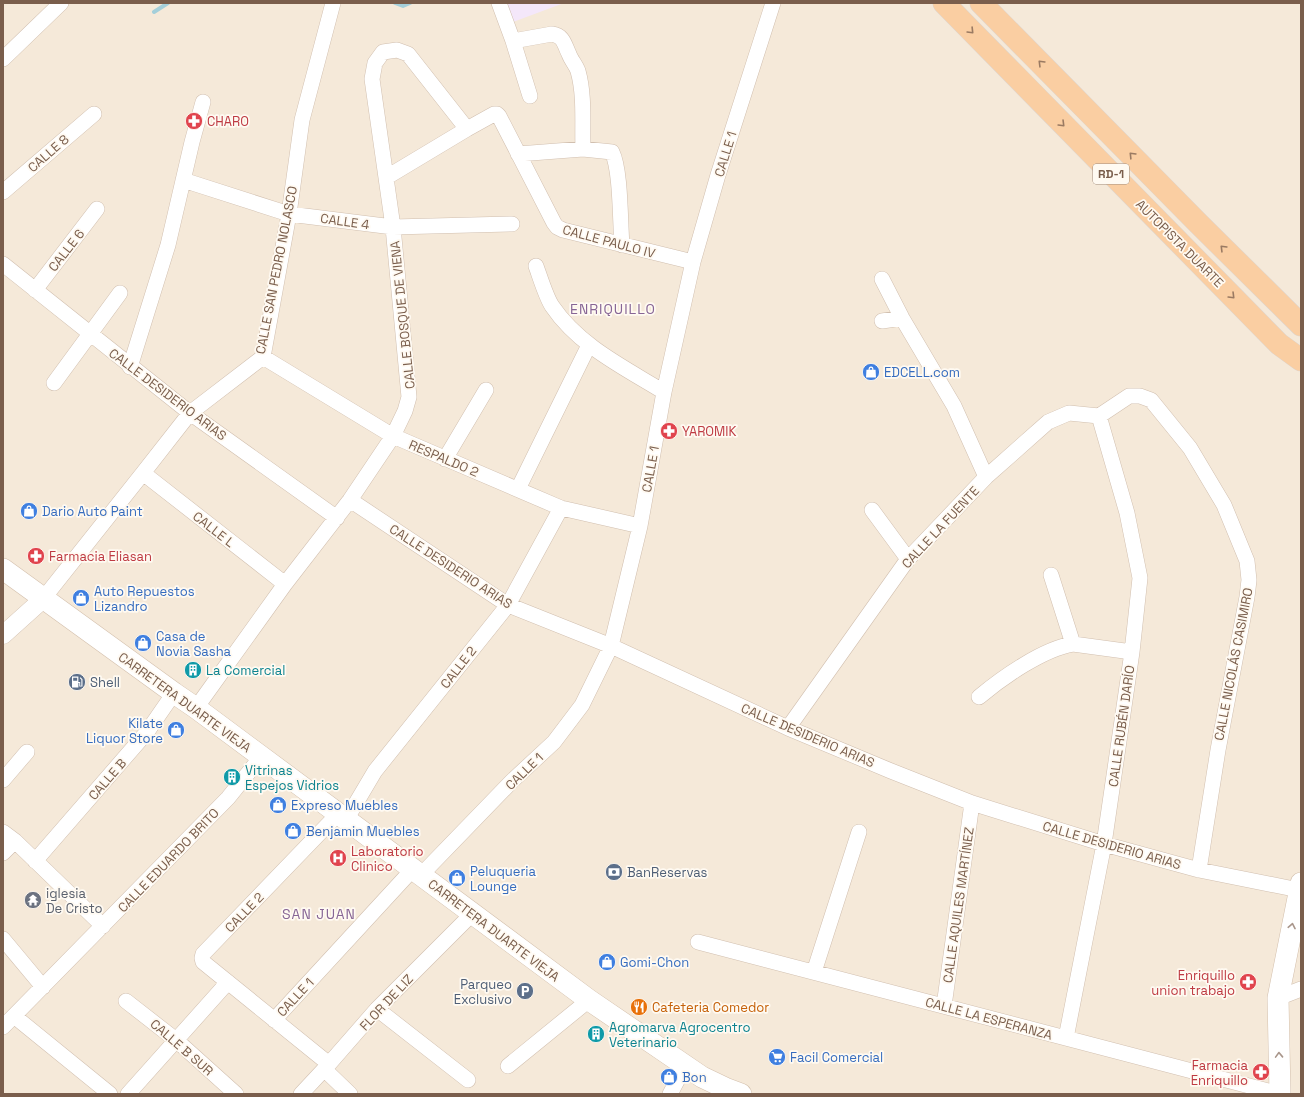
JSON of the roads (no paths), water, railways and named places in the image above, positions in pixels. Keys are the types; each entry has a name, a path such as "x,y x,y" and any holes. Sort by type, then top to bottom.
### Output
{"highway":[{"name":"AUTOPISTA DUARTE","path":"944,3 1279,344 1301,360"},
{"name":"AUTOPISTA DUARTE","path":"981,3 1301,325"}],"main road":[{"name":"CARRETERA DUARTE VIEJA","path":"3,569 196,708 589,1000 702,1077 741,1094"},
{"path":"1280,1094 1278,998 1300,886"}],"street":[{"path":"3,59 61,3"},
{"name":"CALLE SAN PEDRO NOLASCO","path":"43,599 190,413 263,357 289,214 302,120 333,3"},
{"path":"498,3 513,41 530,96"},
{"name":"CALLE 1","path":"274,1020 417,872 554,742 582,705 611,646 640,526 664,392 693,262 718,175 773,3"},
{"path":"513,41 552,34 559,35 562,39 570,59 577,69 581,84 583,149"},
{"name":"CALLE BOSQUE DE VIENA","path":"196,708 286,584 350,500 393,436 410,397 393,227 372,79 375,63 383,52 397,50 408,54 467,129"},
{"path":"130,367 168,246 192,142 203,102"},
{"name":"CALLE 8","path":"3,192 94,114"},
{"name":"CALLE PAULO IV","path":"467,129 497,114 499,116 554,223 563,230 693,262"},
{"path":"386,177 467,129"},
{"path":"518,154 583,149 612,152 616,160 622,245"},
{"name":"CALLE 4","path":"183,180 289,214 393,227 512,224"},
{"name":"CALLE 6","path":"35,290 97,209"},
{"name":"CALLE DESIDERIO ARIAS","path":"3,264 130,367 190,413 337,518"},
{"path":"536,266 551,305 589,345 664,392"},
{"path":"882,279 902,318 954,406 986,477"},
{"path":"54,383 120,292"},
{"path":"882,321 902,318"},
{"path":"518,489 589,345"},
{"name":"RESPALDO 2","path":"263,357 393,436 561,508 640,526"},
{"path":"445,459 486,390"},
{"name":"CALLE NICOLÁS CASIMIRO","path":"1099,416 1129,396 1140,396 1151,400 1190,448 1224,505 1247,561 1249,580 1247,597 1218,750 1199,870"},
{"name":"CALLE LA FUENTE","path":"788,728 908,559 986,477 1048,422 1069,413 1099,416"},
{"name":"CALLE RUBÉN DARÍO","path":"1066,1038 1104,844 1132,652 1140,578 1127,513 1099,416"},
{"name":"CALLE L","path":"143,473 286,584"},
{"name":"CALLE DESIDERIO ARIAS","path":"350,500 508,605 611,646 788,728 972,803 1104,844 1199,870 1300,886"},
{"name":"CALLE 2","path":"228,982 203,962 202,958 204,954 342,817 376,771 508,605 561,508"},
{"path":"872,510 908,559"},
{"path":"1051,575 1073,644"},
{"path":"3,635 43,599"},
{"path":"980,697 1005,676 1046,653 1064,646 1073,644 1132,652"},
{"name":"CALLE B","path":"35,861 147,732 174,693"},
{"path":"3,780 27,752"},
{"name":"CALLE EDUARDO BRITO","path":"3,1027 228,798 261,756"},
{"name":"CALLE AQUILES MARTÍNEZ","path":"944,1006 972,803"},
{"path":"3,832 15,841 103,926"},
{"path":"814,972 859,832"},
{"path":"3,853 15,841"},
{"name":"FLOR DE LIZ","path":"301,1094 377,1009 473,913"},
{"path":"3,939 43,987"},
{"name":"CALLE LA ESPERANZA","path":"698,942 1280,1094"},
{"path":"128,1094 228,982 274,1020 326,1067 350,1094"},
{"path":"1278,998 1301,989"},
{"path":"508,1066 589,1000"},
{"name":"CALLE B SUR","path":"126,1001 176,1040 236,1094"},
{"path":"377,1009 468,1080"},
{"path":"14,1016 110,1094"},
{"path":"670,1094 685,1066"}],"waterway":[{"path":"154,12 168,3"},
{"path":"395,3 403,6 410,3"}],"place":[{"name":"CHARO","path":"194,121"},
{"name":"EDCELL.com","path":"871,372"},
{"name":"YAROMIK","path":"669,431"},
{"name":"Dario Auto Paint","path":"29,511"},
{"name":"Farmacia Eliasan","path":"36,556"},
{"name":"Auto Repuestos Lizandro","path":"81,598"},
{"name":"Casa de Novia Sasha","path":"143,643"},
{"name":"La Comercial","path":"193,670"},
{"name":"Shell","path":"77,682"},
{"name":"Kilate Liquor Store","path":"176,730"},
{"name":"Vitrinas Espejos Vidrios","path":"232,777"},
{"name":"Expreso Muebles","path":"278,805"},
{"name":"Benjamin Muebles","path":"293,831"},
{"name":"Laboratorio Clinico","path":"338,858"},
{"name":"BanReservas","path":"614,872"},
{"name":"Peluqueria Lounge","path":"457,878"},
{"name":"iglesia De Cristo","path":"33,900"},
{"name":"Gomi-Chon","path":"607,962"},
{"name":"Enriquillo union trabajo","path":"1248,982"},
{"name":"Parqueo Exclusivo","path":"525,991"},
{"name":"Cafeteria Comedor","path":"639,1007"},
{"name":"Agromarva Agrocentro Veterinario","path":"596,1034"},
{"name":"Facil Comercial","path":"777,1057"},
{"name":"Farmacia Enriquillo","path":"1261,1072"},
{"name":"Bon","path":"669,1077"}],"district":[{"name":"ENRIQUILLO","path":"613,309"},
{"name":"SAN JUAN","path":"319,914"}]}
